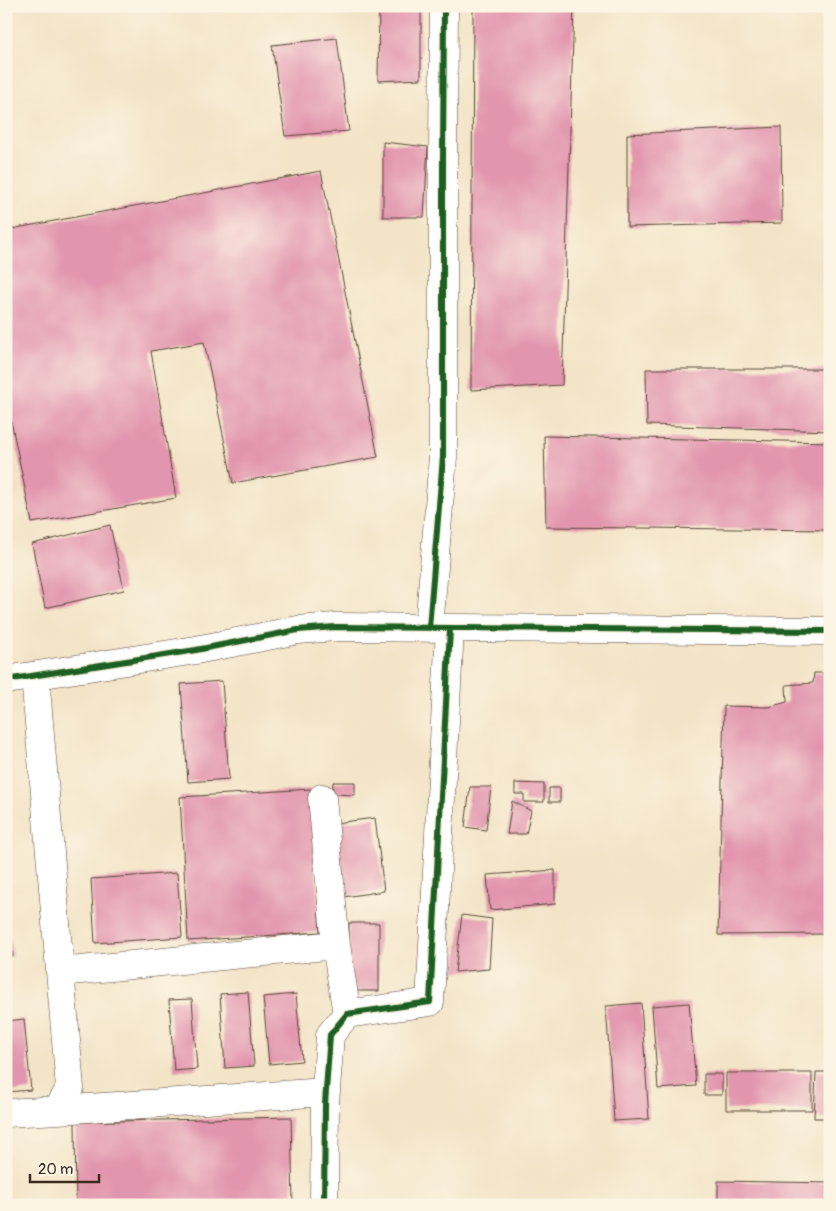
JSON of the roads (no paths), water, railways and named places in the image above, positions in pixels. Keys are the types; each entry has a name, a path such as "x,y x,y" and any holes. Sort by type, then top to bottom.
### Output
{"street":[{"path":"324,1205 326,1092 330,1035 347,1014 430,1002 443,457 444,6"},
{"path":"6,680 196,650 298,630 440,628 830,631"},
{"path":"35,676 70,1088 58,1110"},
{"path":"322,798 336,946 347,1014"},
{"path":"60,972 336,946"},
{"path":"6,1113 326,1092"}]}
